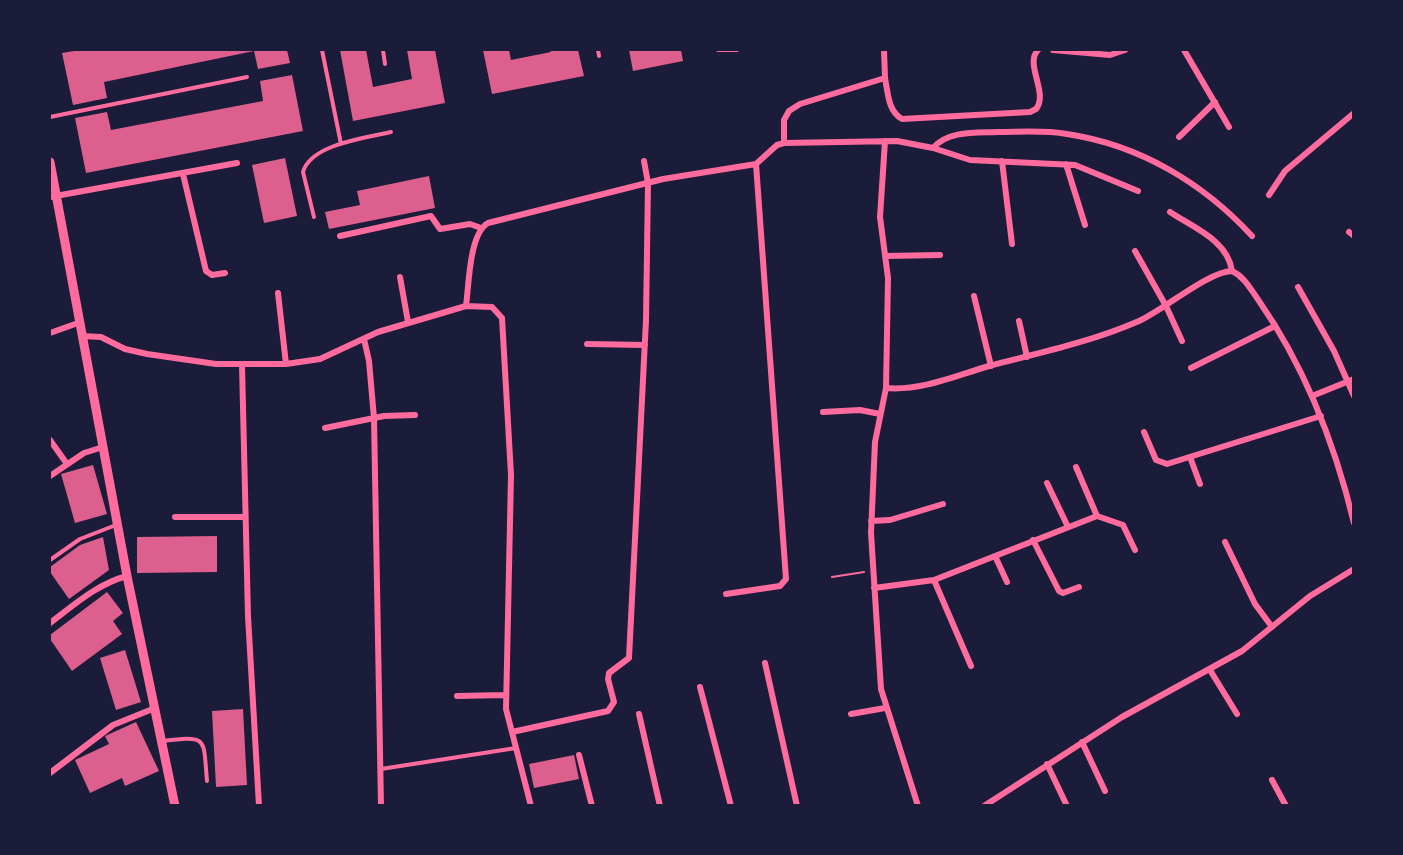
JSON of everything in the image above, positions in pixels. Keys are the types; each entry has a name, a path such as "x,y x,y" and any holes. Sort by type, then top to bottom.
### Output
{"street":[{"path":"884,50 885,78 891,108 902,119 1030,112 1036,109 1040,100 1034,56 1038,50"},
{"path":"1053,50 1110,54 1125,50"},
{"path":"1184,50 1229,127"},
{"path":"784,143 784,120 794,107 885,78"},
{"path":"1179,137 1215,102"},
{"path":"1269,195 1285,171 1353,113"},
{"path":"933,148 936,144 966,133 1066,134 1090,139 1156,162 1188,181 1225,207 1252,236"},
{"path":"885,141 880,217 888,278 886,387 874,442 871,521 873,571 878,669 885,708 918,806"},
{"path":"466,306 475,241 482,228 488,224 648,183 756,164 777,145 784,143 907,142 970,160 1066,164 1086,168 1138,191"},
{"path":"512,732 608,711 613,706 609,673 626,663 630,653 645,345 648,183 644,161"},
{"path":"1002,161 1012,244"},
{"path":"50,162 52,196 175,806"},
{"path":"52,196 237,163"},
{"path":"726,594 780,586 786,579 756,164"},
{"path":"1066,164 1085,225"},
{"path":"183,174 203,265 212,275 225,273"},
{"path":"1170,212 1209,236 1228,257 1232,272"},
{"path":"340,236 431,216 440,229 470,224 482,228"},
{"path":"1134,251 1166,306 1182,341"},
{"path":"885,256 940,255"},
{"path":"886,387 917,387 1027,357 1122,327 1166,306 1217,274 1232,272 1243,279 1275,326 1312,396 1321,416 1353,523"},
{"path":"400,277 408,322"},
{"path":"1298,287 1351,380 1353,396"},
{"path":"278,293 285,364"},
{"path":"974,296 991,366"},
{"path":"81,336 100,338 125,349 147,354 242,366 285,364 320,359 408,322 466,306 492,307 502,318 511,475 507,714 531,806"},
{"path":"1019,321 1027,357"},
{"path":"50,333 78,323"},
{"path":"1191,368 1275,326"},
{"path":"364,339 369,361 374,418 381,806"},
{"path":"587,344 645,345"},
{"path":"242,366 251,702 259,806"},
{"path":"1312,396 1351,380"},
{"path":"824,412 860,410 880,414"},
{"path":"325,428 374,418 415,415"},
{"path":"1144,432 1156,460 1167,464 1321,416"},
{"path":"50,440 67,464"},
{"path":"50,476 67,464 103,447"},
{"path":"1190,457 1200,484"},
{"path":"1076,467 1097,516"},
{"path":"1047,483 1068,527"},
{"path":"871,521 890,520 943,504"},
{"path":"874,588 934,580 1097,516 1123,525 1134,550"},
{"path":"175,517 245,517"},
{"path":"1033,540 1059,591 1063,593 1079,587"},
{"path":"1225,542 1255,604 1272,627"},
{"path":"994,555 1007,582"},
{"path":"984,806 1082,742 1242,651 1310,596 1353,569"},
{"path":"50,624 110,580 127,576"},
{"path":"934,580 971,666"},
{"path":"765,663 797,806"},
{"path":"1210,670 1236,714"},
{"path":"700,687 731,806"},
{"path":"457,696 506,695"},
{"path":"50,773 113,724 155,708"},
{"path":"850,714 885,708"},
{"path":"639,714 660,806"},
{"path":"1082,742 1105,790"},
{"path":"579,755 592,806"},
{"path":"1047,764 1067,806"},
{"path":"1272,780 1286,806"}],"lane":[{"path":"322,50 341,144"},
{"path":"382,50 385,64"},
{"path":"598,50 599,56"},
{"path":"718,50 737,50"},
{"path":"50,117 247,77"},
{"path":"314,217 303,172 305,165 341,144 391,132"},
{"path":"50,560 80,539 117,525"},
{"path":"162,741 194,737 200,739 204,744 207,782"},
{"path":"380,769 517,748"}],"path":[{"path":"832,577 873,571"}],"building":[{"path":"80,50 287,50 290,63 258,69 254,51 104,82 107,98 73,105 62,53"},
{"path":"340,50 366,50 373,87 412,79 407,50 435,50 445,103 353,121"},
{"path":"483,50 509,50 511,60 551,52 550,50 578,50 584,76 492,94"},
{"path":"629,50 681,50 683,61 633,71"},
{"path":"292,75 303,131 86,173 75,118 107,112 111,130 263,101 260,81"},
{"path":"285,158 297,216 264,223 252,165"},
{"path":"429,176 435,208 329,229 325,212 360,205 357,191"},
{"path":"93,465 107,514 75,523 61,474"},
{"path":"217,536 217,572 137,573 137,537"},
{"path":"103,537 109,570 69,599 50,572 50,567 80,545"},
{"path":"107,592 123,613 113,621 122,634 72,671 50,639 50,635"},
{"path":"125,650 141,702 116,710 100,658"},
{"path":"243,709 247,785 216,787 212,711"},
{"path":"136,722 159,771 125,786 122,778 90,793 75,760 109,744 105,736"},
{"path":"574,755 579,779 534,788 529,764"}]}
